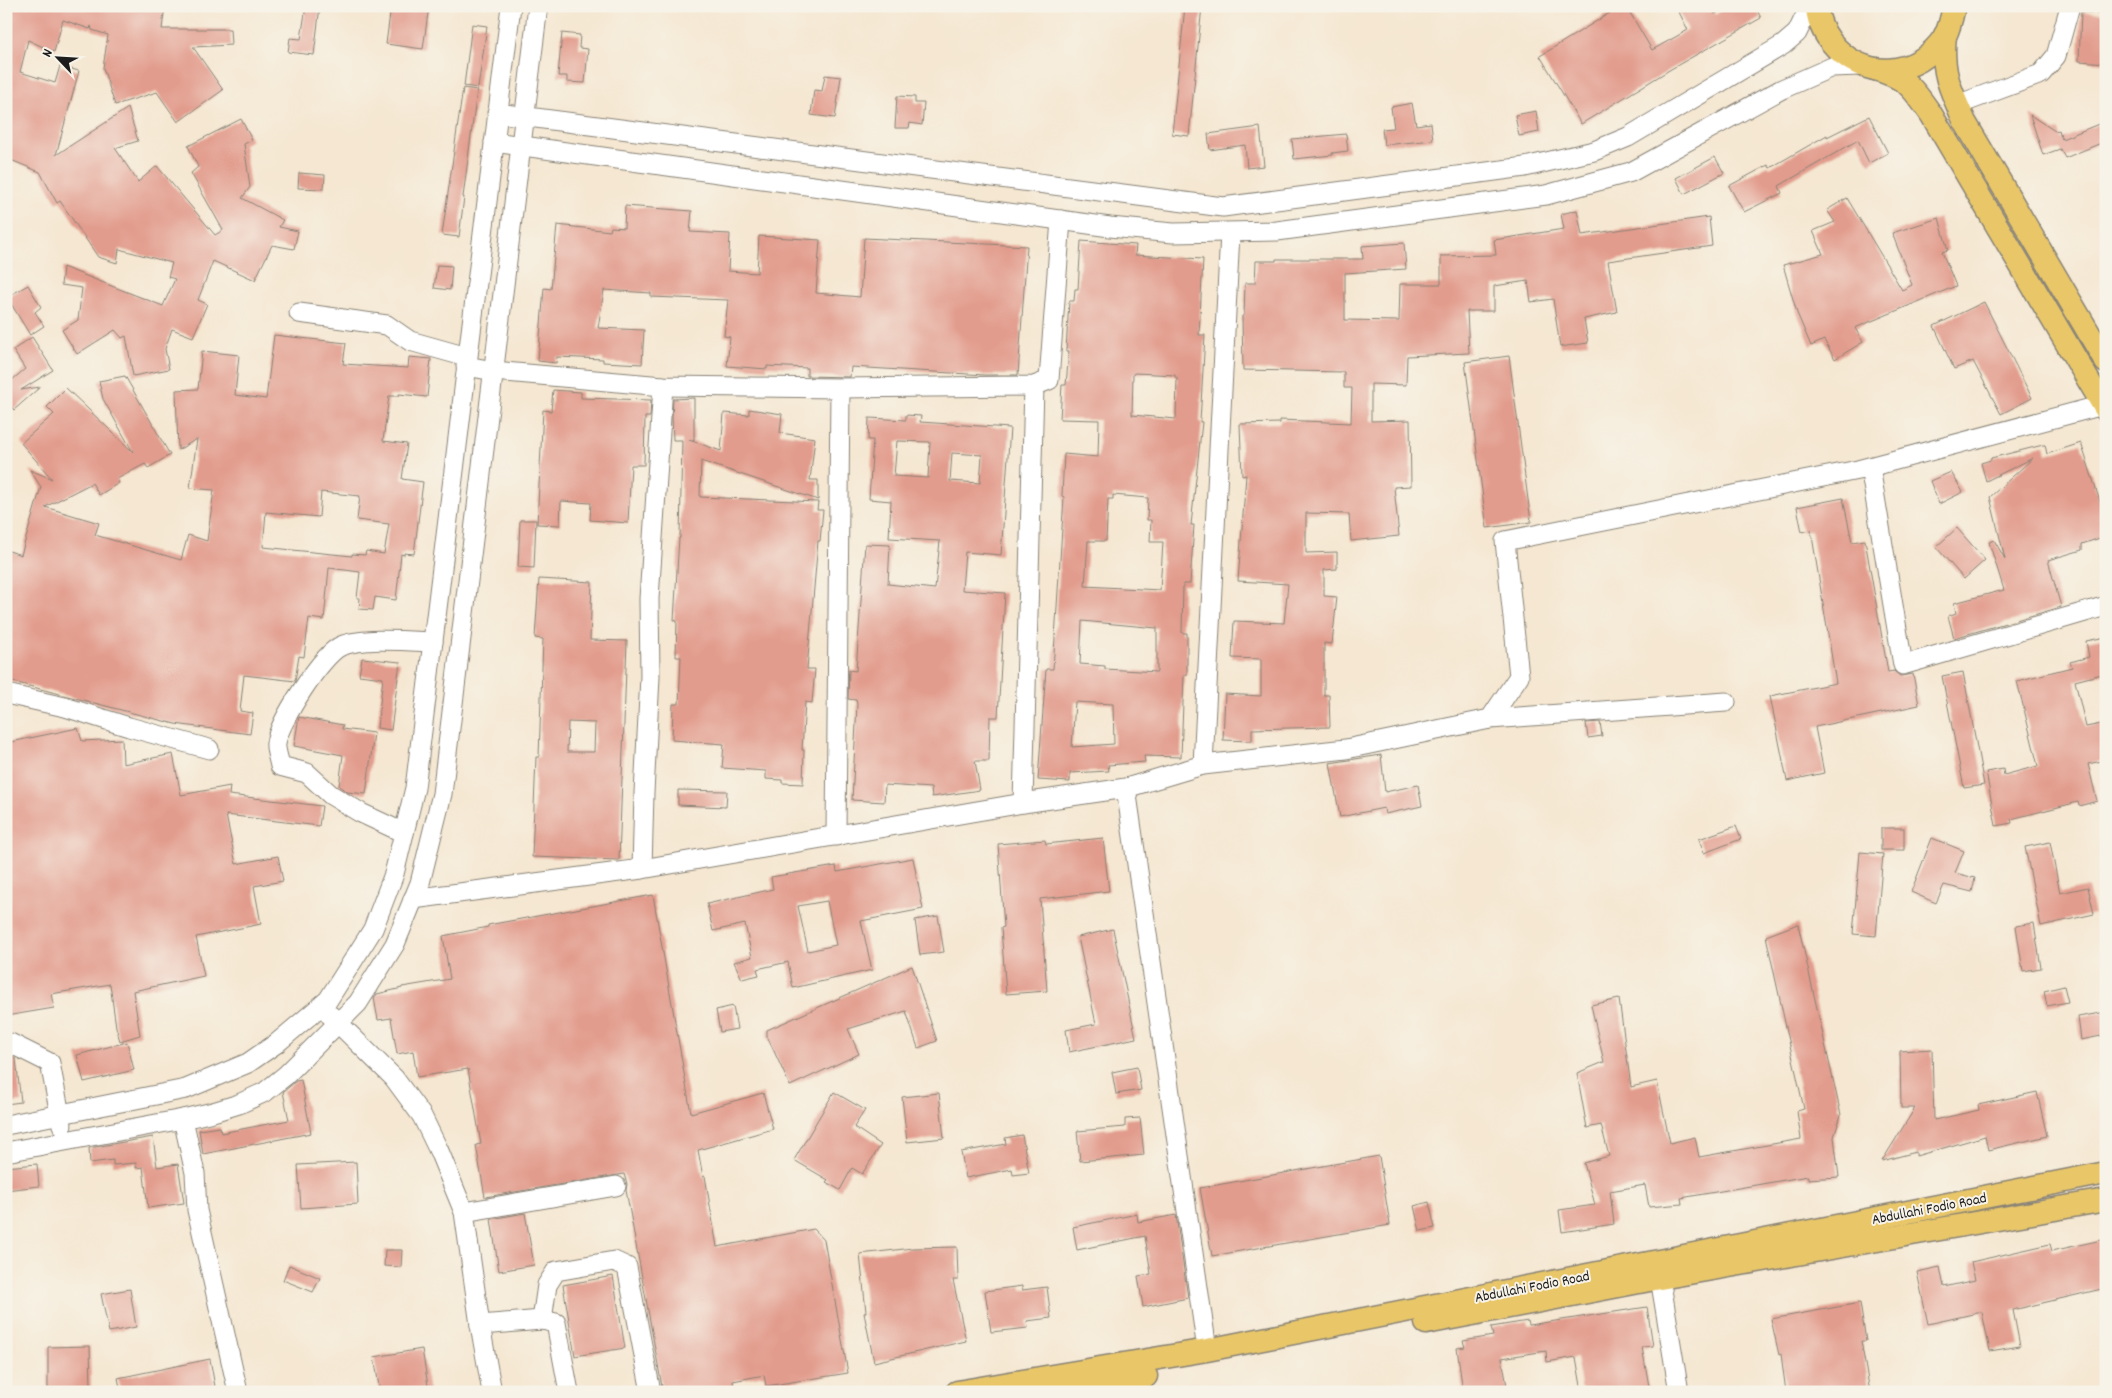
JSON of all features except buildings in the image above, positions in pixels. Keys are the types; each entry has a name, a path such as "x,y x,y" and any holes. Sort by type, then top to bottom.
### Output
{"main road":[{"path":"1817,6 1817,12 1825,34 1840,53 1867,68 1897,76 1909,85 1931,114 2104,407"},
{"path":"1867,68 1895,69 1915,63 1932,51 1945,35 1951,21 1954,6"},
{"path":"1945,35 1943,56 1945,72 1965,122 2106,362"},
{"name":"Abdullahi Fodio Road","path":"957,1392 1207,1350 2106,1173"},
{"name":"Abdullahi Fodio Road","path":"1061,1392 1660,1278 2106,1200"}],"street":[{"path":"6,1125 186,1089 248,1063 277,1044 328,1000 373,929 394,874 415,788 511,6"},
{"path":"6,1152 183,1119 239,1104 265,1092 286,1076 358,1003 394,944 420,883 442,794 538,6"},
{"path":"497,113 1223,207 1525,167 1594,151 1628,137 1768,55 1797,33 1810,6"},
{"path":"1957,105 2040,74 2056,56 2070,6"},
{"path":"494,142 1061,220 1173,233 1230,234 1277,231 1546,195 1574,189 1631,172 1782,89 1814,74 1832,68 1867,68"},
{"path":"299,313 387,325 410,341 494,371 663,386 840,388 1034,386 1049,380 1061,220"},
{"path":"1203,765 1230,234"},
{"path":"642,869 663,386"},
{"path":"1023,803 1034,386"},
{"path":"836,836 840,388"},
{"path":"1490,719 1519,676 1505,541 1870,467 2104,407"},
{"path":"1870,467 1902,665 2106,606"},
{"path":"404,834 361,814 331,795 307,773 280,766 276,744 290,710 312,674 340,646 389,640 433,642"},
{"path":"6,694 65,707 209,749"},
{"path":"413,899 642,869 1023,803 1126,788 1203,765 1346,749 1490,719 1726,702"},
{"path":"1126,788 1207,1350"},
{"path":"320,1007 339,1022 394,1078 422,1116 464,1212 480,1325 492,1392"},
{"path":"10,1043 50,1063 65,1141"},
{"path":"183,1119 195,1173 197,1210 238,1392"},
{"path":"464,1212 616,1186"},
{"path":"542,1320 547,1285 556,1271 614,1261 627,1267 651,1392"},
{"path":"1660,1278 1679,1392"},
{"path":"480,1325 542,1320 556,1324 569,1392"}]}
